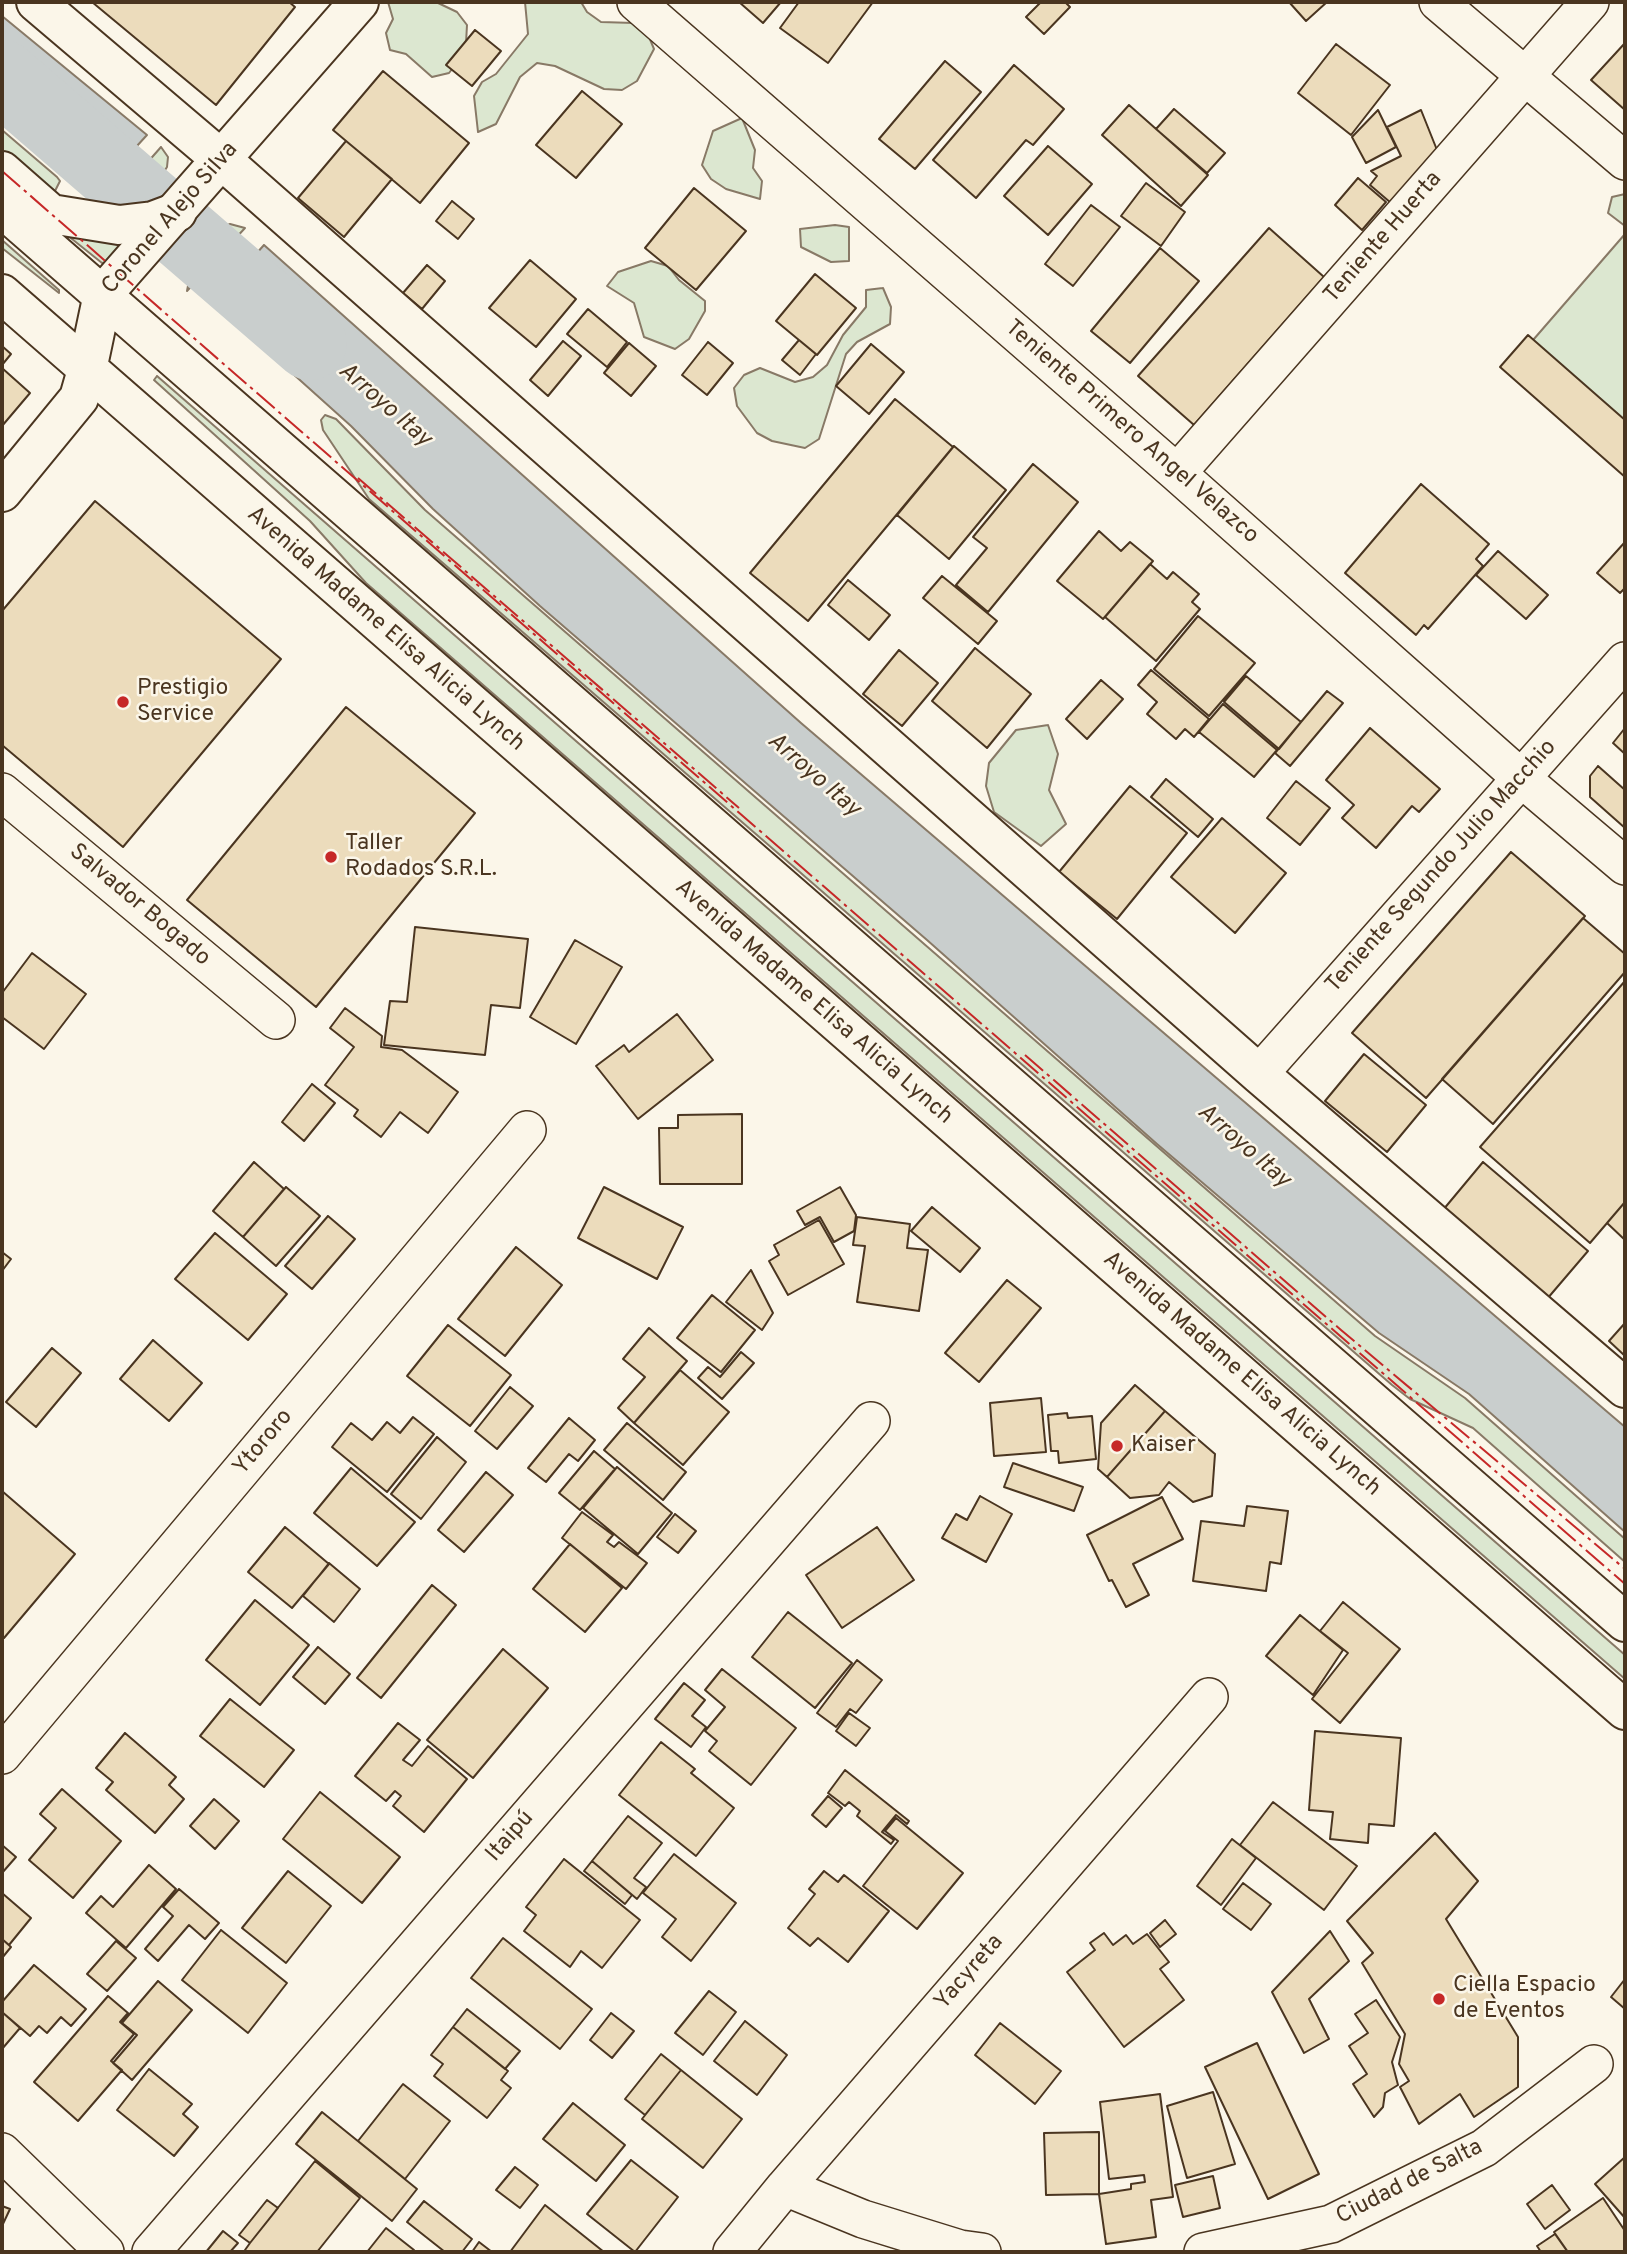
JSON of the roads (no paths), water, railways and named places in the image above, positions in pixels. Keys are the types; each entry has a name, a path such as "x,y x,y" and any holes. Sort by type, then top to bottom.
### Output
{"main road":[{"path":"36,2 200,185 1259,1073 1625,1388"},
{"name":"Coronel Alejo Silva","path":"2,492 79,398 103,294 359,2"},
{"path":"2,171 51,214 103,223 153,221 200,185"},
{"path":"2,208 1625,1622"},
{"name":"Avenida Madame Elisa Alicia Lynch","path":"2,294 1625,1710"}],"street":[{"name":"Teniente Primero Angel Velazco","path":"636,2 1177,473 1521,778 1625,866"},
{"path":"1438,2 1625,161"},
{"name":"Teniente Huerta","path":"1177,473 1590,2"},
{"name":"Teniente Segundo Julio Macchio","path":"1259,1073 1625,661"},
{"name":"Salvador Bogado","path":"2,792 276,1020"},
{"name":"Ytororo","path":"2,1755 527,1130"},
{"name":"Itaipú","path":"151,2252 872,1421"},
{"name":"Yacyreta","path":"732,2252 785,2187 1209,1697"},
{"name":"Ciudad de Salta","path":"1203,2252 1331,2224 1484,2148 1594,2064"},
{"path":"2,2152 105,2252"},
{"path":"785,2187 863,2219 960,2249 982,2252"}],"water":[{"path":"2,16 147,135 91,196 2,123"},
{"path":"264,245 801,723 1625,1427 1625,1532 1469,1394 1379,1333 1157,1144 927,940 540,606 433,509 351,426 213,302"}],"waterway":[{"name":"Arroyo Itay","path":"2,77 310,343"}],"place":[{"name":"Prestigio Service","path":"123,702"},
{"name":"Taller Rodados S.R.L.","path":"331,857"},
{"name":"Kaiser","path":"1117,1446"},
{"name":"Ciella Espacio de Eventos","path":"1439,1999"}]}
